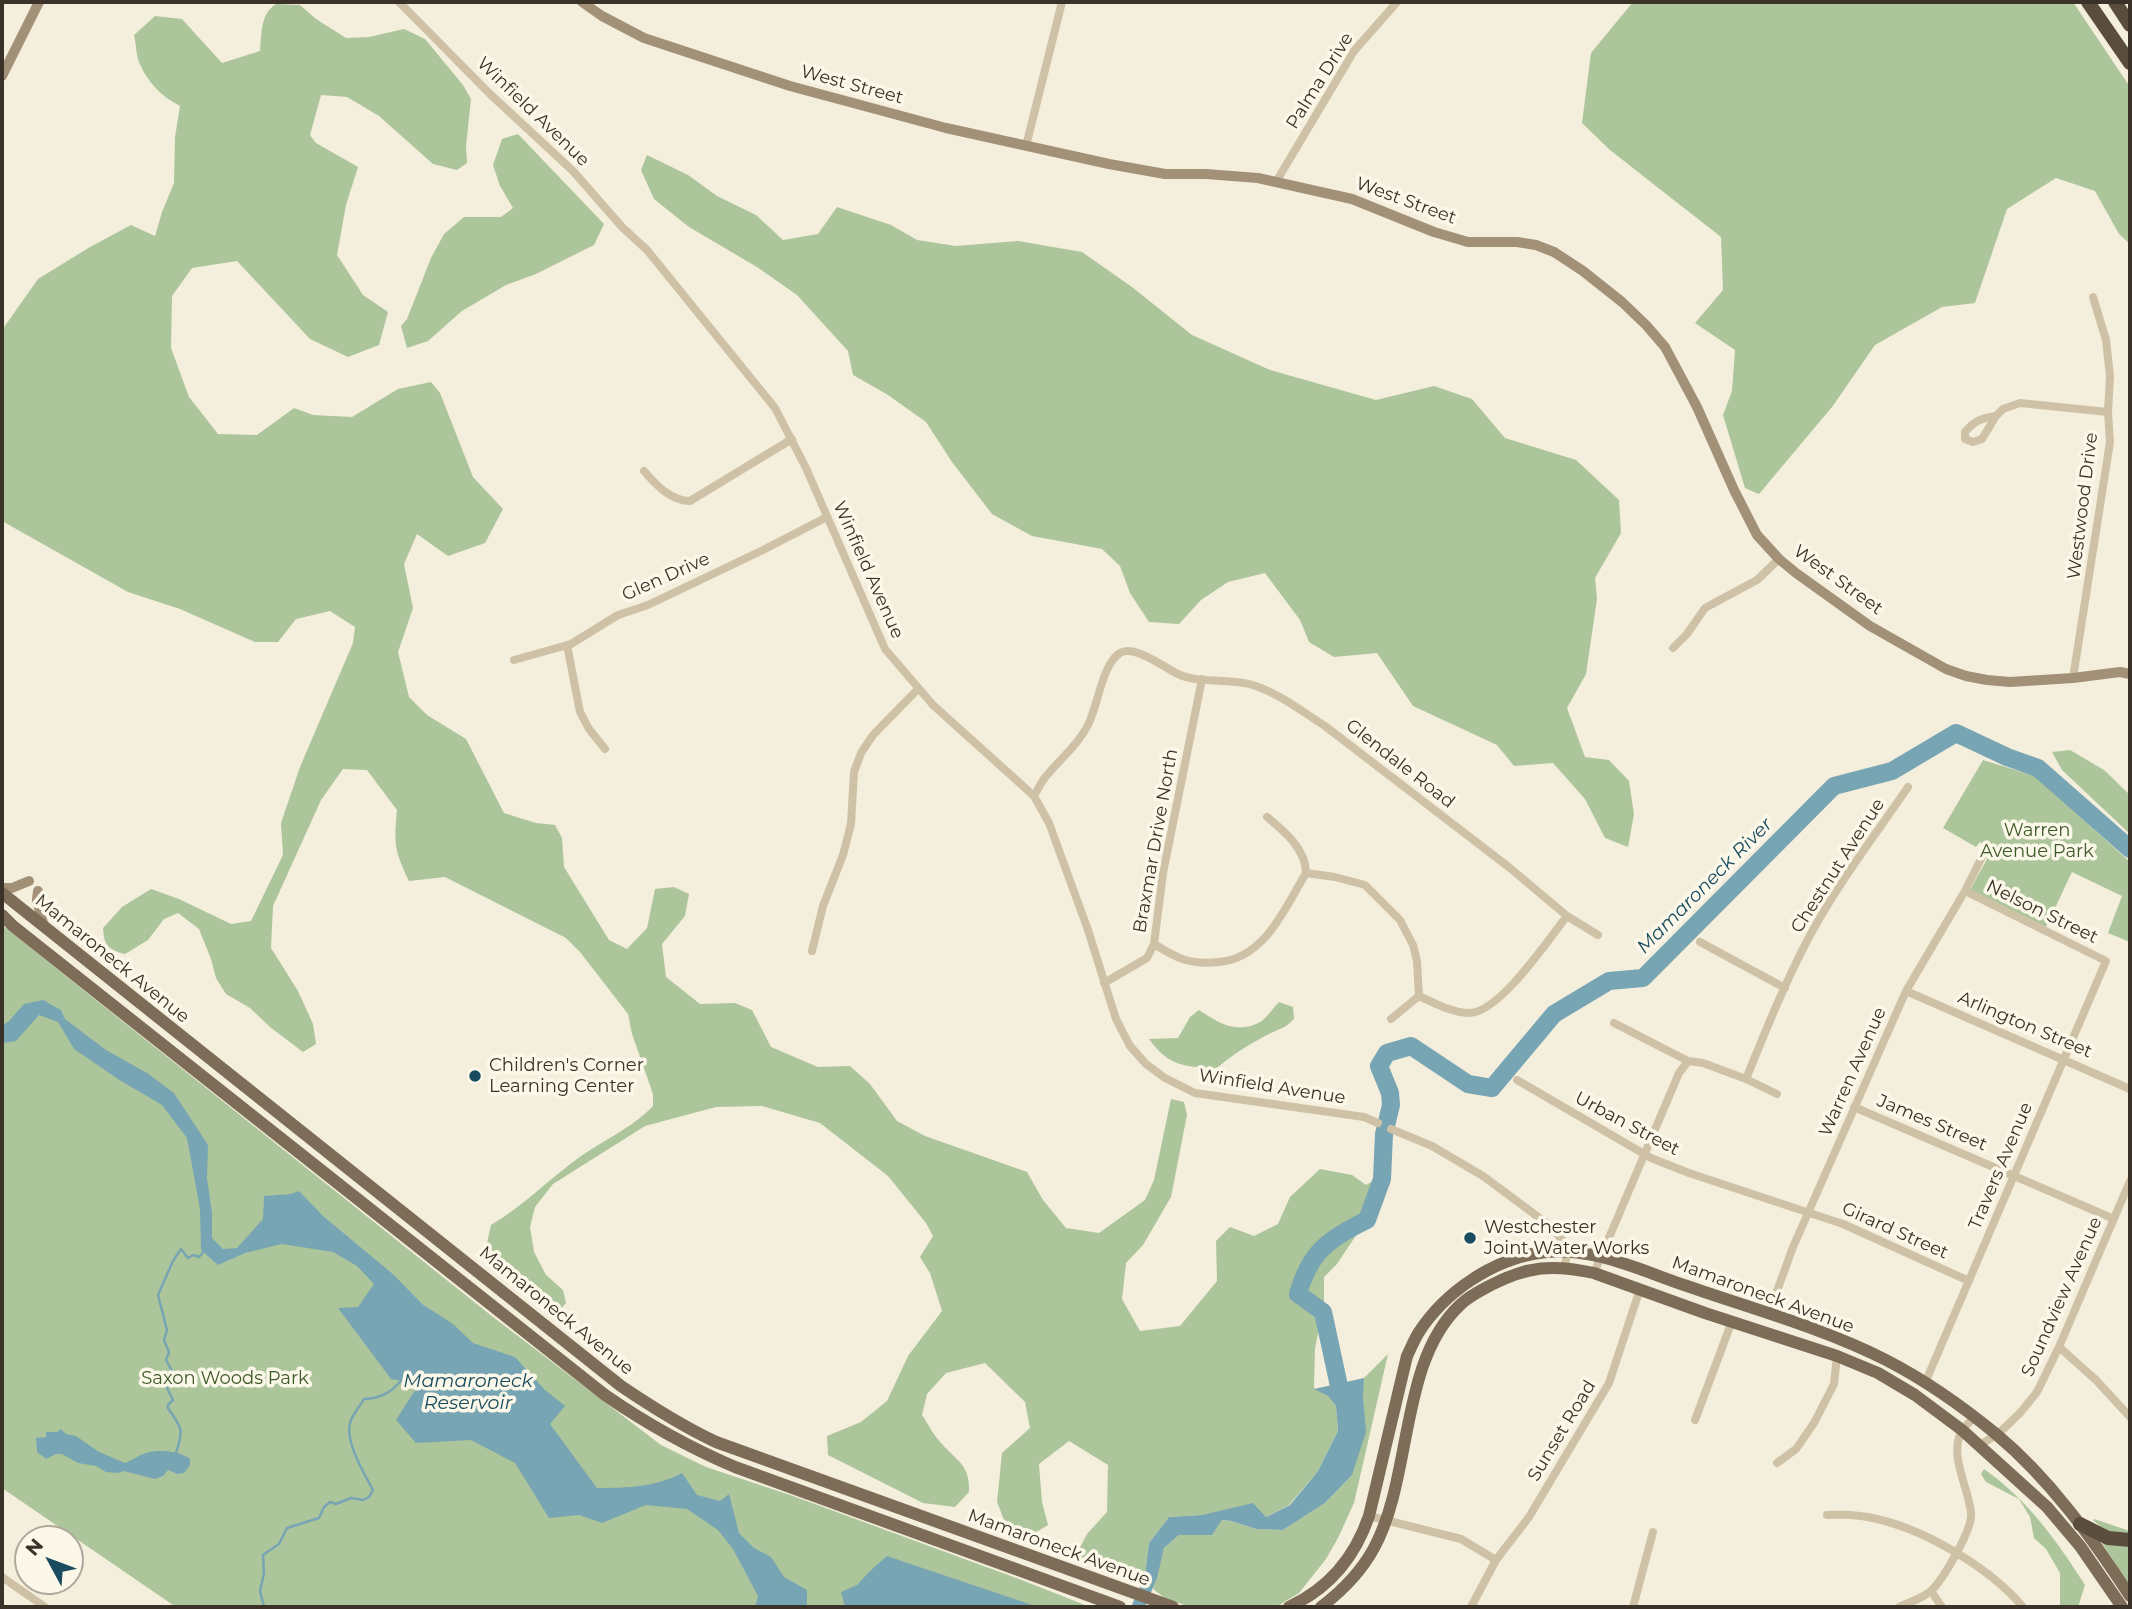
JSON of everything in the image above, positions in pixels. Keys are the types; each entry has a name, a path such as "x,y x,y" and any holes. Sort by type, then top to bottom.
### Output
{"highway":[{"path":"2088,2 2130,63"},
{"path":"2115,2 2130,25"},
{"path":"2080,1524 2108,1538 2130,1540"}],"main road":[{"name":"Mamaroneck Avenue","path":"2,893 621,1386 688,1429 758,1457 1173,1607"},
{"name":"Mamaroneck Avenue","path":"2,915 12,926 627,1410 693,1449 752,1474 1120,1607"},
{"name":"Mamaroneck Avenue","path":"1289,1607 1319,1590 1335,1576 1361,1539 1369,1516 1407,1356 1419,1332 1450,1296 1498,1265 1539,1252 1567,1250 1601,1256 1769,1313 1886,1360 1925,1382 1997,1435 2054,1492 2080,1524 2130,1596"},
{"name":"Mamaroneck Avenue","path":"1321,1607 1347,1585 1374,1548 1385,1520 1426,1353 1446,1320 1460,1304 1514,1273 1550,1267 1594,1273 1837,1356 1878,1373 1962,1430 2040,1500 2064,1525 2122,1607"}],"street":[{"path":"2,76 39,2"},
{"name":"Winfield Avenue","path":"399,2 490,94 573,172 622,227 647,250 775,408 792,439 885,649 933,705 1034,796 1049,822 1116,1019 1130,1046 1146,1064 1165,1078 1195,1093 1364,1117 1378,1123"},
{"name":"West Street","path":"582,2 644,38 790,86 946,128 1165,174 1258,178 1352,199 1434,232 1468,242 1517,242 1554,252 1622,302 1665,347 1697,407 1757,535 1779,559 1870,626 1946,669 1986,680 2010,682 2120,672 2130,674"},
{"path":"1026,146 1062,2"},
{"name":"Palma Drive","path":"1276,182 1354,51 1396,2"},
{"name":"Westwood Drive","path":"2073,678 2110,442 2110,383 2106,340 2093,297"},
{"path":"1996,416 2004,409 2020,403 2108,412"},
{"path":"644,471 672,496 690,501 792,439"},
{"name":"Glen Drive","path":"514,660 566,645 618,615 648,605 827,517"},
{"path":"1673,648 1687,634 1705,608 1757,580 1779,559"},
{"path":"566,645 580,712 605,749"},
{"name":"Glendale Road","path":"1034,796 1047,774 1063,760 1088,724 1112,660 1121,652 1132,651 1180,675 1255,685 1298,708 1489,852 1567,916 1598,935"},
{"name":"Braxmar Drive North","path":"1104,983 1147,958 1154,944 1163,873 1202,679"},
{"path":"812,951 823,906 843,855 851,824 854,772 861,754 873,735 918,688"},
{"name":"Chestnut Avenue","path":"1746,1079 1808,940 1828,904 1908,787"},
{"path":"1154,944 1176,958 1194,964 1234,961 1253,951 1270,931 1306,873 1306,863 1295,845 1266,817"},
{"name":"Warren Avenue","path":"1769,1313 1808,1212 1906,991 1965,891 1984,853"},
{"path":"1306,873 1365,885 1400,920 1413,945 1417,961 1419,996"},
{"path":"2,888 12,888 29,881"},
{"path":"38,891 37,900 44,927"},
{"name":"Nelson Street","path":"1965,891 2106,961"},
{"path":"1419,996 1460,1012 1471,1013 1484,1009 1499,999 1511,986 1567,916"},
{"path":"1700,942 1785,988"},
{"name":"Travers Avenue","path":"1925,1382 2106,961"},
{"name":"Arlington Street","path":"1906,991 2130,1088"},
{"path":"1391,1019 1419,996"},
{"path":"1614,1023 1688,1061 1703,1063 1777,1094"},
{"path":"1594,1273 1679,1073 1688,1061"},
{"name":"Urban Street","path":"1517,1080 1644,1154 1689,1173 1808,1212"},
{"path":"245,1110 257,1096"},
{"name":"James Street","path":"1854,1107 2114,1219"},
{"path":"1391,1129 1432,1146 1483,1176 1549,1225 1564,1242 1567,1250 1565,1268"},
{"name":"Soundview Avenue","path":"1979,1445 1997,1435 2037,1392 2114,1219 2127,1199 2130,1181"},
{"name":"Girard Street","path":"1808,1212 1843,1224 1969,1281"},
{"name":"Sunset Road","path":"1471,1607 1496,1560 1529,1517 1609,1383 1640,1289"},
{"path":"1695,1420 1732,1321"},
{"path":"2059,1347 2096,1380 2130,1417"},
{"path":"1777,1463 1796,1449 1814,1423 1834,1384 1837,1356"},
{"path":"1899,1607 1931,1591 1956,1554 1969,1528 1972,1515 1958,1458 1962,1430 1974,1417"},
{"path":"752,1474 758,1457"},
{"path":"1827,1515 1847,1514 1880,1519 1913,1530 1966,1558 2011,1592 2023,1607"},
{"path":"1369,1516 1461,1539 1496,1560"},
{"path":"1633,1607 1653,1532"},
{"path":"2,1577 41,1606"},
{"path":"1931,1591 1942,1607"}],"green space":[{"path":"1633,2 2073,2 2130,87 2130,244 2119,234 2095,191 2056,178 2007,209 1975,303 1942,307 1875,345 1832,407 1759,494 1745,488 1723,415 1732,391 1735,350 1695,323 1723,290 1721,237 1610,150 1582,123 1591,53"},
{"path":"276,4 300,5 346,38 369,37 404,29 425,39 463,85 471,99 467,163 457,170 433,164 379,116 347,97 321,95 310,135 316,143 358,167 346,205 337,255 363,295 388,312 379,345 348,357 310,339 237,261 192,268 172,296 171,348 189,397 218,434 257,435 294,408 313,415 352,417 398,389 431,382 440,393 473,477 503,509 485,543 448,556 417,534 404,564 413,608 398,652 409,697 427,715 466,739 504,813 536,823 555,825 562,838 564,867 609,940 627,949 647,928 655,889 674,887 689,894 685,916 662,944 666,977 700,1004 735,1003 752,1010 771,1047 818,1067 850,1066 870,1084 897,1121 925,1136 1027,1172 1043,1200 1066,1228 1099,1233 1145,1200 1154,1180 1171,1099 1184,1102 1187,1115 1171,1197 1143,1245 1126,1263 1122,1299 1140,1331 1180,1326 1217,1281 1216,1241 1230,1227 1254,1236 1278,1224 1290,1197 1320,1169 1352,1175 1366,1185 1389,1172 1390,1184 1337,1264 1324,1277 1324,1302 1315,1349 1314,1388 1328,1396 1336,1406 1338,1431 1318,1471 1289,1505 1266,1517 1169,1517 1149,1543 1145,1575 1106,1567 1076,1555 1087,1534 1107,1512 1108,1465 1069,1441 1039,1464 1042,1502 1048,1525 1028,1537 1006,1525 997,1502 1002,1453 1030,1428 1025,1402 985,1363 946,1373 927,1394 922,1415 939,1441 965,1470 969,1492 955,1507 923,1503 828,1455 827,1436 861,1422 887,1401 908,1356 942,1311 930,1273 920,1257 933,1236 926,1223 888,1176 820,1123 762,1106 716,1107 645,1126 553,1184 535,1207 530,1227 534,1252 546,1275 563,1290 566,1303 560,1310 500,1261 487,1243 491,1225 577,1159 626,1128 653,1106 653,1094 632,1034 628,1014 566,938 445,877 409,881 396,847 397,810 367,770 343,769 321,800 273,906 271,948 298,991 313,1024 316,1044 303,1052 250,1008 226,994 216,978 199,929 178,913 164,919 148,940 125,954 108,946 103,928 122,907 151,889 231,924 251,921 283,855 281,823 300,767 353,643 355,627 330,611 296,619 278,642 255,642 180,609 128,592 2,521 2,330 38,279 90,247 131,225 155,236 174,183 175,137 180,106 161,93 146,76 138,59 134,35 155,16 182,19 222,63 260,51 264,19"},
{"path":"518,134 604,224 594,245 536,274 506,285 462,311 428,341 407,348 401,326 407,319 431,258 444,234 464,217 501,217 513,208 500,186 493,165 502,139"},
{"path":"647,155 688,175 717,196 756,215 783,240 818,234 837,207 891,225 917,240 956,246 1018,241 1082,252 1132,287 1192,335 1270,370 1376,400 1434,386 1472,399 1505,438 1576,460 1619,500 1621,533 1595,578 1597,599 1586,674 1567,708 1585,757 1609,760 1629,781 1634,814 1628,847 1605,838 1585,799 1553,763 1514,766 1497,745 1413,706 1377,653 1334,657 1309,642 1300,620 1265,573 1228,582 1201,600 1179,624 1149,622 1130,593 1120,566 1102,549 1032,536 992,514 952,462 926,422 888,395 853,375 848,351 797,295 757,267 689,227 654,199 641,170"},
{"path":"2070,750 2104,770 2130,795 2130,834 2062,770 2052,752"},
{"name":"Warren Avenue Park","path":"1983,760 2035,776 2130,862 2130,942 2108,933 2122,896 2072,872 2046,927 1970,890 1992,850 1980,842 1976,847 1943,828"},
{"name":"Saxon Woods Park","path":"2,925 493,1317 661,1445 706,1467 793,1496 1090,1607 176,1607 84,1544 84,1525 56,1525 2,1488"},
{"path":"1279,1002 1293,1007 1294,1019 1240,1050 1217,1068 1179,1064 1164,1055 1149,1039 1178,1038 1190,1017 1199,1010 1228,1025 1252,1026 1263,1020"},
{"path":"1388,1354 1354,1503 1326,1559 1299,1593 1276,1607 1187,1606 1165,1598 1153,1589 1164,1548 1179,1535 1211,1535 1222,1520 1256,1529 1283,1530 1325,1503 1352,1475 1364,1378"},
{"path":"1984,1469 2019,1499 1986,1482 1981,1474"},
{"path":"2019,1499 2064,1553 2085,1585 2078,1607 2060,1607 2060,1573 2046,1549 2034,1538 2030,1517"},
{"path":"2094,1519 2130,1531 2130,1534 2110,1532"},
{"path":"2101,1542 2130,1544 2130,1585"}],"water":[{"name":"Mamaroneck Reservoir","path":"43,1000 61,1010 65,1019 106,1050 147,1073 174,1093 208,1145 207,1178 212,1238 223,1249 237,1248 263,1219 264,1196 299,1191 323,1216 394,1275 422,1304 453,1324 473,1343 515,1357 545,1390 565,1406 550,1424 597,1488 651,1484 682,1473 697,1495 720,1501 729,1494 739,1533 754,1548 771,1557 784,1577 807,1590 807,1607 755,1607 758,1596 733,1549 718,1530 687,1509 646,1505 602,1523 579,1515 549,1518 515,1463 471,1440 416,1443 396,1420 419,1384 391,1379 338,1308 358,1307 374,1284 357,1266 333,1252 282,1244 245,1253 218,1265 201,1250 200,1209 187,1138 162,1105 74,1049 58,1022 39,1015 16,1041 2,1043 2,1026 24,1004"},
{"path":"1364,1378 1366,1432 1352,1475 1325,1503 1283,1530 1256,1529 1222,1520 1212,1535 1179,1535 1164,1548 1157,1578 1145,1607 1131,1607 1145,1575 1149,1543 1169,1517 1202,1515 1253,1503 1266,1517 1290,1505 1318,1471 1338,1431 1336,1406 1328,1396 1314,1389"},
{"path":"61,1429 99,1452 125,1463 146,1453 163,1451 185,1456 190,1459 190,1465 184,1473 177,1474 168,1470 155,1479 124,1471 106,1472 96,1466 78,1463 62,1454 46,1459 37,1452 36,1438 46,1437 46,1432 57,1432"},
{"path":"887,1556 1038,1607 845,1607 841,1592 857,1585"}],"waterway":[{"name":"Mamaroneck River","path":"1345,1404 1323,1312 1298,1294 1308,1267 1322,1248 1367,1220 1382,1179 1384,1134 1391,1105 1390,1093 1379,1066 1387,1053 1411,1046 1468,1084 1492,1088 1554,1014 1609,981 1643,978 1834,786 1892,771 1956,733 2038,768 2130,849"},
{"path":"176,1453 180,1429 168,1408 173,1400 166,1386 174,1385 177,1380 166,1360 169,1352 164,1340 167,1330 158,1295 181,1249 188,1258 193,1255 199,1257 205,1250"},
{"path":"264,1607 260,1591 264,1573 263,1555 279,1544 287,1528 319,1518 324,1507 330,1502 336,1504 351,1498 363,1500 369,1497 373,1490 353,1448 350,1423 364,1399 385,1394 401,1381"}],"place":[{"name":"Children's Corner Learning Center","path":"475,1076"},
{"name":"Westchester Joint Water Works","path":"1470,1238"}]}
